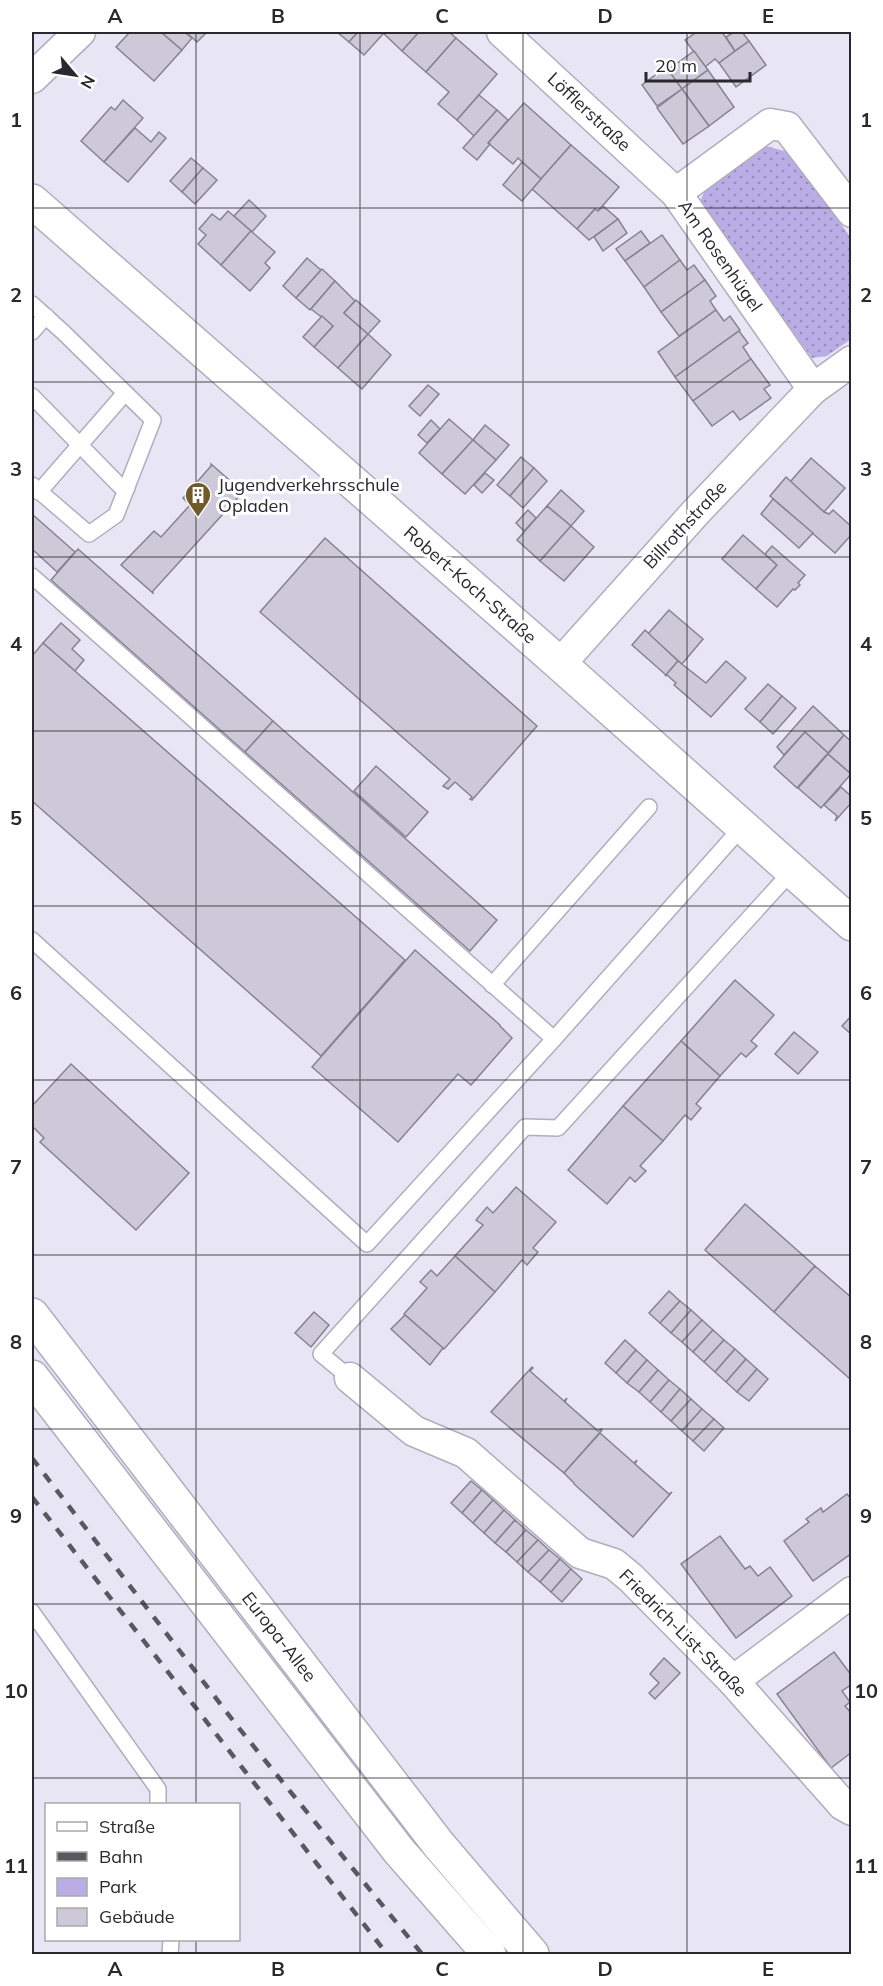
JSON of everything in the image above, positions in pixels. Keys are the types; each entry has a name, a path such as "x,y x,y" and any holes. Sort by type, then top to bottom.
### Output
{"main road":[{"name":"Robert-Koch-Straße","path":"32,201 560,664 852,924"},
{"name":"Europa-Allee","path":"32,1315 439,1845 532,1954"},
{"name":"Europa-Allee","path":"32,1377 399,1851 489,1954"}],"street":[{"path":"32,78 80,32"},
{"name":"Löfflerstraße","path":"502,32 676,193"},
{"name":"Am Rosenhügel","path":"813,389 676,193 770,124 787,127 852,212"},
{"path":"813,389 852,361"},
{"name":"Billrothstraße","path":"560,664 696,512 813,389"},
{"name":"Friedrich-List-Straße","path":"350,1378 414,1431 466,1453 580,1553 614,1564 631,1578 733,1681 843,1805 852,1810"},
{"path":"733,1681 852,1592"}],"lane":[{"path":"32,304 46,316 153,420 116,515 89,534 35,488 81,446 125,393"},
{"path":"32,332 46,316"},
{"path":"32,396 120,486 126,488"},
{"path":"32,576 554,1040"},
{"path":"492,985 649,807"},
{"path":"32,940 367,1244 554,1040 742,827"},
{"path":"350,1378 321,1354 525,1127 558,1128 792,871"},
{"path":"32,1612 158,1789 158,1803"}],"green space":[{"path":"766,146 788,152 851,238 851,339 827,356 812,358 699,204 705,190"}],"building":[{"path":"130,32 161,32 182,50 154,81 116,47"},
{"path":"161,32 184,32 192,38 182,50"},
{"path":"186,32 207,32 197,42"},
{"path":"337,32 358,32 349,42"},
{"path":"358,32 383,32 383,34 364,55 349,42"},
{"path":"382,32 419,32 402,51"},
{"path":"419,32 449,32 456,38 426,72 402,51"},
{"path":"697,32 722,32 735,51 719,63 715,59 705,67 685,40"},
{"path":"734,32 742,32 749,41 735,51 726,37"},
{"path":"456,38 497,74 457,120 438,104 449,92 426,72"},
{"path":"749,41 766,65 736,87 719,63"},
{"path":"694,51 708,70 682,89 668,70"},
{"path":"666,67 682,89 657,106 642,85"},
{"path":"708,70 734,107 709,126 682,89"},
{"path":"682,89 709,126 683,144 657,108"},
{"path":"479,95 497,110 474,136 457,120"},
{"path":"123,100 143,118 104,162 81,141 111,107 115,110"},
{"path":"524,103 571,145 541,179 518,158 513,164 488,143"},
{"path":"497,110 508,120 477,160 463,148"},
{"path":"135,128 151,142 159,132 166,138 128,182 104,162"},
{"path":"571,145 619,187 598,211 595,209 577,229 532,189"},
{"path":"191,158 203,168 182,192 170,181"},
{"path":"522,162 541,179 522,201 503,185"},
{"path":"203,168 217,180 195,204 182,192"},
{"path":"249,200 266,216 252,232 234,216"},
{"path":"603,206 618,219 589,240 577,229 595,209 598,211"},
{"path":"228,211 251,231 221,265 198,244 206,235 199,229 212,214 220,220"},
{"path":"618,219 627,233 603,251 594,237"},
{"path":"251,231 275,252 265,263 270,268 250,291 221,265"},
{"path":"641,231 650,243 625,261 616,249"},
{"path":"662,235 680,260 644,287 625,261"},
{"path":"307,258 321,270 296,298 283,286"},
{"path":"680,260 687,270 694,265 705,280 661,312 644,287"},
{"path":"322,269 335,281 310,310 296,298"},
{"path":"705,280 716,296 710,301 716,310 679,336 661,312"},
{"path":"335,281 355,301 344,313 368,334 338,368 314,347 333,326 311,309"},
{"path":"356,300 380,321 368,334 344,313"},
{"path":"716,310 724,321 730,316 740,330 675,377 658,352"},
{"path":"322,316 333,326 314,347 303,337"},
{"path":"739,331 748,343 743,347 751,359 693,401 675,377"},
{"path":"368,334 391,355 362,389 338,368"},
{"path":"751,359 770,385 764,389 771,398 740,420 733,411 712,426 693,401"},
{"path":"428,385 439,394 420,416 409,406"},
{"path":"449,419 473,440 442,474 419,453"},
{"path":"431,420 440,429 427,443 418,435"},
{"path":"485,425 509,445 496,460 473,440"},
{"path":"473,440 496,460 465,494 442,474"},
{"path":"521,457 534,468 510,496 497,485"},
{"path":"811,458 845,488 824,512 790,482"},
{"name":"Jugendverkehrsschule Opladen","path":"211,464 243,492 153,593 121,565 154,531 161,537 190,505 183,498"},
{"path":"534,468 547,481 523,508 510,496"},
{"path":"485,473 494,480 482,493 474,485"},
{"path":"786,477 824,512 829,514 833,510 852,527 852,534 835,553 770,496"},
{"path":"561,490 584,511 571,526 547,506"},
{"path":"773,499 813,533 799,548 761,514"},
{"path":"547,506 571,526 540,561 517,540"},
{"path":"528,510 536,518 524,531 516,523"},
{"path":"32,514 75,552 57,572 32,549"},
{"path":"571,526 594,547 564,581 540,561"},
{"path":"743,535 777,565 756,589 722,559"},
{"path":"325,538 537,726 472,800 470,799 472,797 455,782 448,789 443,786 450,779 260,612"},
{"path":"772,546 805,575 798,583 800,585 795,590 793,589 777,607 756,589 777,565 765,554"},
{"path":"78,549 273,721 245,752 51,580"},
{"path":"669,610 703,639 682,664 648,634"},
{"path":"61,623 80,640 72,649 84,660 75,671 43,643"},
{"path":"645,630 678,661 666,675 632,645"},
{"path":"43,643 405,960 321,1056 32,801 32,656"},
{"path":"678,661 706,683 726,661 746,678 711,717 674,685 676,683 667,675 665,676"},
{"path":"768,684 782,696 760,722 745,709"},
{"path":"782,696 796,708 773,734 760,722"},
{"path":"813,706 844,735 828,753 805,732 784,755 777,747"},
{"path":"273,721 497,920 470,951 245,752"},
{"path":"805,732 828,753 797,788 774,767"},
{"path":"844,735 852,742 851,774 828,754"},
{"path":"828,754 851,774 821,808 798,788"},
{"path":"376,766 428,812 406,837 354,791"},
{"path":"841,787 852,797 852,802 835,821 837,816 824,805"},
{"path":"415,950 512,1038 471,1085 458,1074 398,1142 312,1067"},
{"path":"735,980 774,1015 751,1041 757,1046 746,1057 741,1053 720,1076 681,1041"},
{"path":"852,1015 852,1035 842,1026"},
{"path":"794,1032 818,1052 798,1074 775,1054"},
{"path":"681,1041 720,1076 696,1104 701,1108 691,1120 685,1115 663,1141 623,1106"},
{"path":"71,1064 189,1173 136,1230 40,1142 44,1138 32,1126 32,1106"},
{"path":"623,1106 663,1141 640,1166 646,1171 635,1182 630,1177 607,1204 568,1170"},
{"path":"516,1187 556,1222 533,1248 538,1252 527,1265 522,1260 495,1292 455,1256 483,1225 476,1220 487,1207 493,1213"},
{"path":"745,1204 815,1266 774,1312 705,1250"},
{"path":"455,1256 495,1292 444,1349 404,1314 427,1288 420,1282 431,1270 437,1276"},
{"path":"815,1266 852,1298 852,1375 849,1378 774,1312"},
{"path":"669,1291 680,1301 660,1323 649,1313"},
{"path":"680,1301 691,1310 671,1333 660,1323"},
{"path":"691,1310 702,1320 682,1342 671,1333"},
{"path":"314,1312 329,1325 311,1347 295,1333"},
{"path":"405,1315 443,1348 430,1365 391,1329"},
{"path":"702,1320 713,1330 693,1352 682,1342"},
{"path":"713,1330 724,1340 704,1362 693,1352"},
{"path":"625,1340 636,1350 616,1373 605,1363"},
{"path":"724,1340 735,1349 715,1372 704,1362"},
{"path":"735,1349 746,1359 726,1382 715,1372"},
{"path":"636,1350 647,1360 627,1383 616,1373"},
{"path":"746,1359 757,1369 737,1392 726,1382"},
{"path":"647,1360 658,1370 639,1392 627,1383"},
{"path":"532,1367 530,1371 564,1401 567,1398 565,1402 598,1431 602,1430 564,1473 491,1412"},
{"path":"757,1369 768,1379 749,1401 737,1392"},
{"path":"658,1370 669,1380 650,1402 639,1392"},
{"path":"669,1380 680,1389 661,1412 650,1402"},
{"path":"680,1389 691,1399 671,1421 661,1412"},
{"path":"691,1399 702,1409 682,1431 671,1421"},
{"path":"702,1409 714,1419 693,1441 682,1431"},
{"path":"714,1419 724,1428 704,1451 693,1441"},
{"path":"600,1433 634,1463 637,1460 635,1464 669,1494 672,1492 633,1537 564,1473"},
{"path":"471,1481 482,1490 462,1513 451,1503"},
{"path":"482,1490 493,1500 473,1523 462,1513"},
{"path":"847,1494 852,1500 852,1553 813,1581 784,1541 809,1522 806,1519 821,1508 823,1512"},
{"path":"493,1500 504,1510 484,1533 473,1523"},
{"path":"504,1510 515,1520 495,1543 484,1533"},
{"path":"515,1520 526,1530 506,1552 495,1543"},
{"path":"526,1530 538,1540 517,1562 506,1552"},
{"path":"720,1536 745,1569 750,1566 758,1576 770,1567 792,1596 736,1638 681,1564"},
{"path":"538,1540 549,1550 528,1572 517,1562"},
{"path":"549,1550 560,1559 540,1582 528,1572"},
{"path":"560,1559 571,1569 551,1592 540,1582"},
{"path":"571,1569 582,1579 562,1602 551,1592"},
{"path":"834,1652 852,1676 852,1684 842,1691 850,1702 845,1706 852,1714 852,1752 831,1768 777,1694"},
{"path":"664,1658 680,1673 655,1699 649,1693 659,1683 650,1674"}],"railway":[{"path":"32,1458 238,1727 422,1954"},
{"path":"32,1497 387,1954"}],"place":[{"name":"Jugendverkehrsschule Opladen","path":"198,518"}]}
